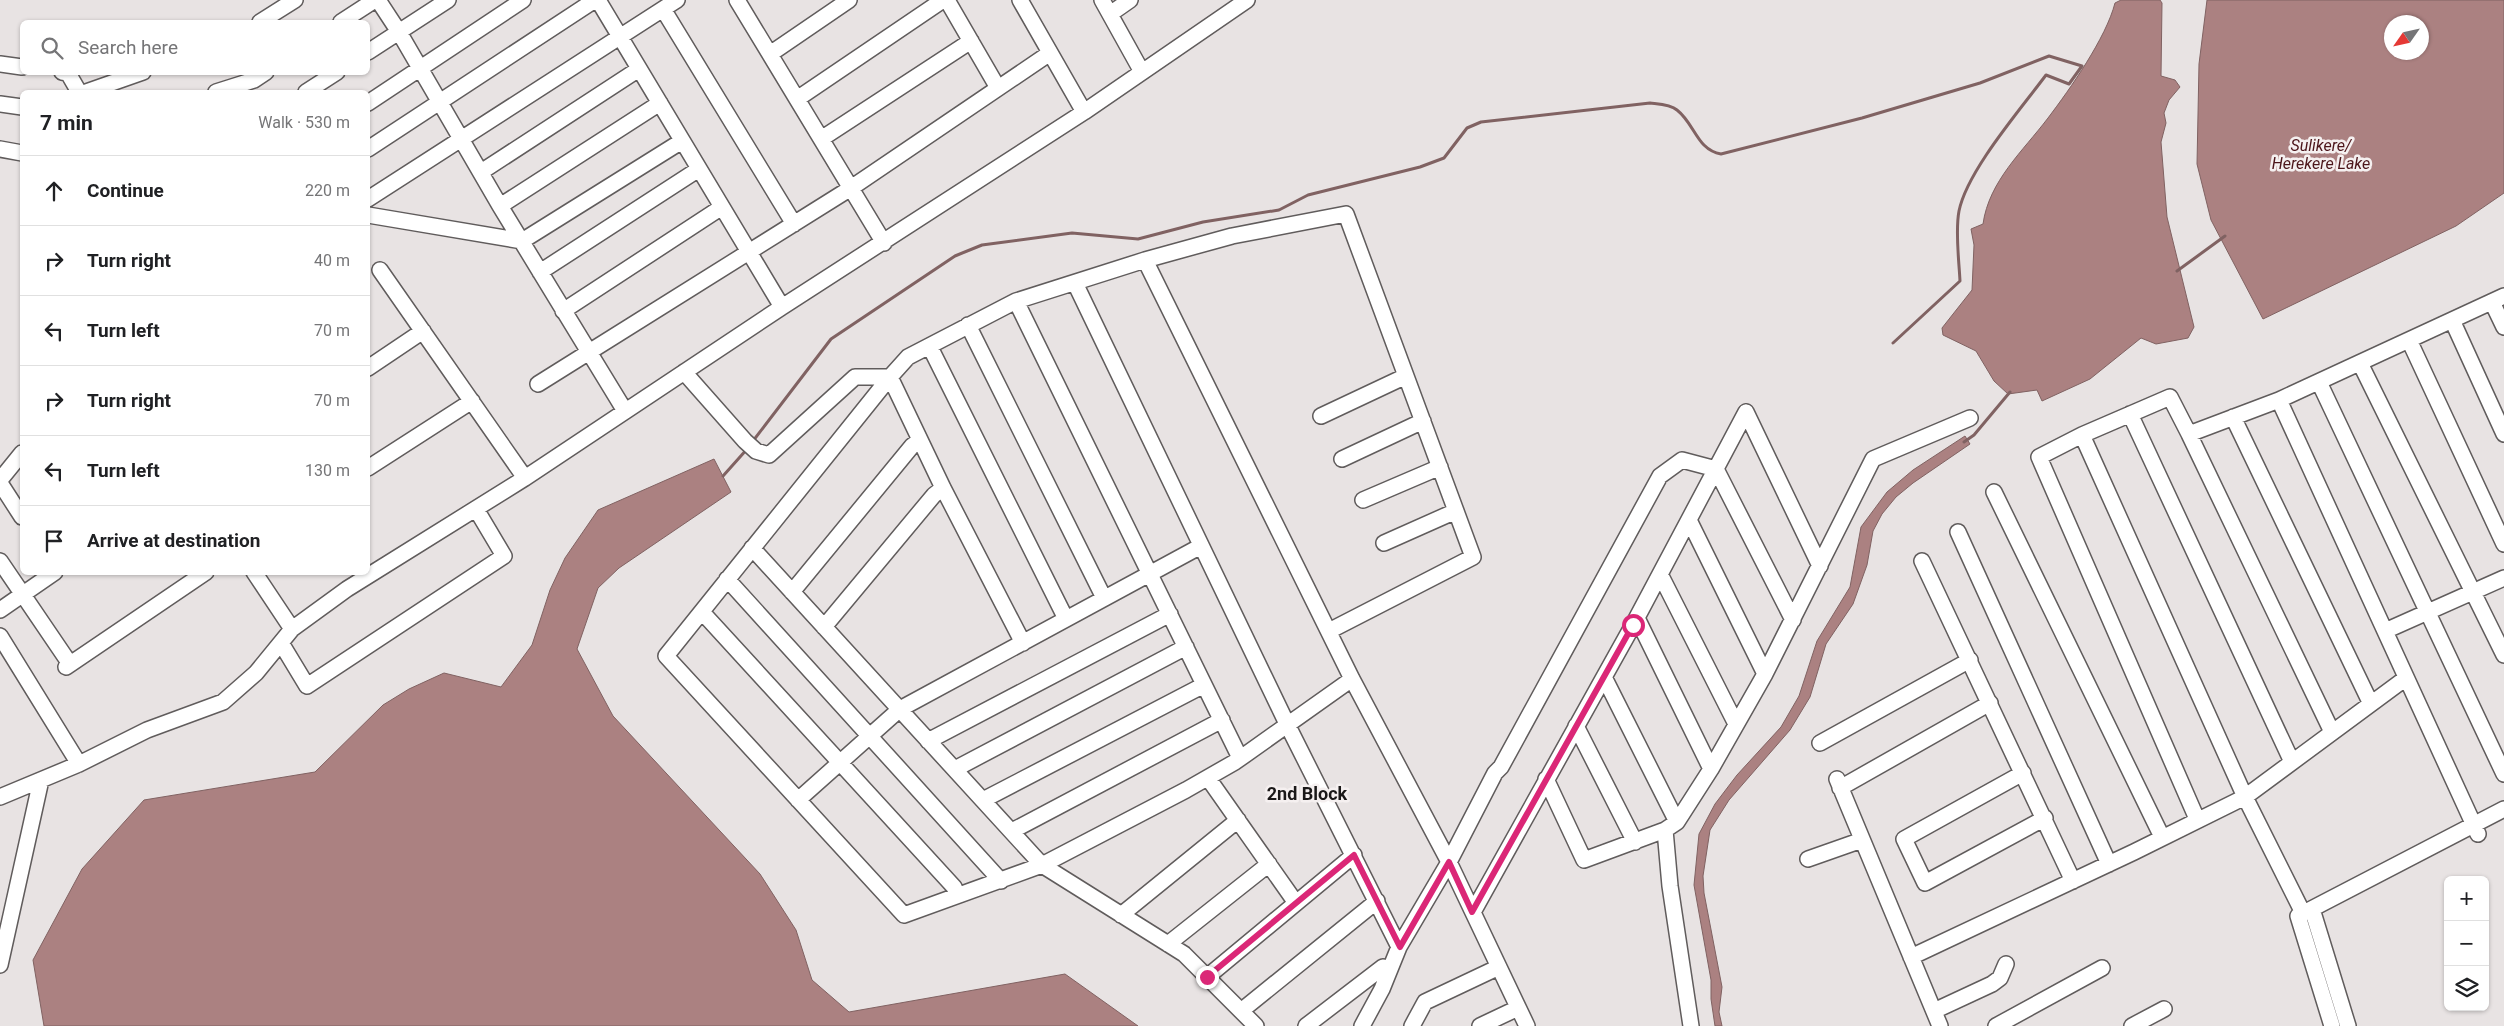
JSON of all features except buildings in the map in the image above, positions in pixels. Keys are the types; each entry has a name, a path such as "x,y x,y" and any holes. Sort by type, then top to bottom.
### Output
{"street":[{"path":"263,20 295,0"},
{"path":"344,20 377,0 399,32 500,206 625,411"},
{"path":"370,51 448,0"},
{"path":"370,102 523,0"},
{"path":"370,148 597,0 782,306"},
{"path":"370,198 677,0"},
{"path":"737,0 884,243"},
{"path":"770,54 849,0"},
{"path":"797,99 945,0 998,88"},
{"path":"1020,0 1084,112"},
{"path":"1102,0 1142,72"},
{"path":"1110,14 1130,0"},
{"path":"370,575 525,478 782,306 884,243 1084,112 1247,0"},
{"path":"663,9 794,224"},
{"path":"821,139 971,42"},
{"path":"538,384 851,188 1050,53"},
{"path":"0,64 20,67"},
{"path":"481,172 639,69"},
{"path":"69,75 78,90"},
{"path":"92,90 134,75"},
{"path":"309,90 332,75"},
{"path":"222,90 258,79"},
{"path":"500,206 660,103"},
{"path":"0,104 20,107"},
{"path":"370,215 522,241 682,141"},
{"path":"0,150 20,153"},
{"path":"540,272 699,169"},
{"path":"563,311 722,207"},
{"path":"1329,631 1473,558 1346,214 1232,236 1145,260 1016,301 908,357 726,579 666,656 904,916 958,894 1001,881 1042,865 1208,778 1288,726 1352,679"},
{"path":"1145,260 1352,679 1449,862 1527,1026"},
{"path":"380,270 525,478"},
{"path":"1075,283 1288,726 1400,947"},
{"path":"2189,434 2279,400 2498,299 2504,327"},
{"path":"1016,301 1240,758"},
{"path":"2452,320 2504,434"},
{"path":"968,325 1104,598"},
{"path":"370,363 423,331"},
{"path":"2408,340 2504,544"},
{"path":"930,347 1066,619"},
{"path":"2360,363 2504,654"},
{"path":"684,372 750,446 769,455 855,377 890,377"},
{"path":"1321,416 1406,376"},
{"path":"890,377 1023,643"},
{"path":"2319,382 2504,774"},
{"path":"2198,819 2040,457 2082,434 2170,397 2332,732"},
{"path":"2279,400 2475,829"},
{"path":"370,467 472,401"},
{"path":"1472,912 1637,618 1746,412 1820,566"},
{"path":"2130,414 2292,762"},
{"path":"2233,417 2371,704"},
{"path":"1546,779 1584,860 1635,842 1671,826 1711,769 1765,674 1820,566 1837,528 1874,459 1970,418"},
{"path":"1342,459 1423,421"},
{"path":"2082,434 2245,797 2308,917 2348,1026"},
{"path":"792,592 912,446 920,440"},
{"path":"20,456 0,481 20,515"},
{"path":"1362,1026 1400,947 1449,862 1495,773 1501,767 1660,476 1682,460 1716,469 1793,620"},
{"path":"1362,500 1440,467"},
{"path":"824,627 934,495 944,488"},
{"path":"1994,492 2162,837"},
{"path":"281,643 307,686 504,556 476,509"},
{"path":"1384,543 1456,511"},
{"path":"1688,520 1765,674"},
{"path":"1958,532 2109,864"},
{"path":"798,800 900,709 1201,546"},
{"path":"752,548 1042,865 1184,954 1256,1026"},
{"path":"0,560 68,666 202,575"},
{"path":"1922,561 2045,818 2073,881"},
{"path":"1660,574 1736,724"},
{"path":"0,610 52,575"},
{"path":"256,575 292,629"},
{"path":"0,798 79,764 147,730 223,702 256,673 292,629 370,575"},
{"path":"2385,631 2504,578"},
{"path":"726,579 1001,881"},
{"path":"702,612 841,762 954,887 958,894"},
{"path":"928,741 1170,614"},
{"path":"1637,618 1711,769"},
{"path":"0,636 79,764"},
{"path":"955,769 1186,647"},
{"path":"1820,743 1970,660"},
{"path":"1604,677 1671,826 1670,886 1691,1026"},
{"path":"1911,957 2109,864 2245,797 2406,678"},
{"path":"983,800 1204,685"},
{"path":"1940,1026 1838,784 1990,703"},
{"path":"1012,831 1222,720"},
{"path":"1576,726 1635,842"},
{"path":"2023,773 1904,839 1925,883 2045,818"},
{"path":"1208,778 1296,903"},
{"path":"0,965 41,780"},
{"path":"2308,917 2475,829 2504,808"},
{"path":"1121,914 1238,820"},
{"path":"2475,829 2504,820"},
{"path":"1808,859 1862,840"},
{"path":"1207,977 1354,855"},
{"path":"1168,944 1269,864"},
{"path":"1241,1011 1376,901"},
{"path":"2308,917 2332,1026"},
{"path":"1934,1011 1992,984 2000,978 2006,964"},
{"path":"1306,1026 1383,967 1390,969"},
{"path":"1412,1026 1425,1002 1499,967"},
{"path":"1996,1026 2102,968"},
{"path":"1480,1026 1518,1008"},
{"path":"2132,1026 2164,1009"}],"water":[{"path":"2121,0 2160,0 2162,3 2161,76 2175,80 2180,87 2169,100 2164,113 2166,123 2161,142 2167,217 2194,327 2188,338 2156,344 2141,338 2090,379 2042,401 2037,390 2008,394 1994,381 1976,351 1943,335 1942,328 1972,290 1974,245 1971,229 1983,224 1986,208 1992,194 2008,167 2048,118 2076,78 2104,32 2115,3"},
{"name":"Sulikere/ Herekere Lake","path":"2207,0 2504,0 2504,193 2456,226 2263,319 2211,220 2197,164 2199,64"},
{"path":"1965,436 1970,444 1913,483 1896,497 1882,514 1873,531 1867,565 1853,604 1826,644 1810,697 1790,730 1729,800 1710,830 1703,876 1704,893 1722,987 1719,1012 1722,1026 1715,1026 1711,999 1711,980 1694,885 1699,834 1715,804 1737,775 1781,727 1799,696 1817,641 1850,587 1861,527 1887,492 1913,470"},
{"path":"714,459 731,492 619,568 598,588 577,649 613,716 760,874 796,930 812,980 849,1012 1065,974 1138,1026 44,1026 33,960 82,869 144,800 315,772 383,705 409,689 444,673 501,687 532,645 550,590 565,558 598,510"}],"waterway":[{"path":"753,441 831,339 955,256 982,245 1072,233 1138,239 1203,222 1279,210 1308,195 1420,167 1444,158 1467,128 1481,122 1650,103 1660,104 1677,110 1688,122 1701,142 1713,152 1721,154 1862,118 1980,83 2049,56 2082,66 2069,84 2046,75 1983,160 1972,178 1959,211 1957,236 1960,281 1893,343"},
{"path":"2177,271 2225,236"},
{"path":"1964,442 1974,435 2010,392"},
{"path":"723,476 748,448"}],"district":[{"name":"2nd Block","path":"1307,793"}],"route":[{"path":"1207,977 1354,855 1400,947 1449,862 1472,912 1633,625"}]}
